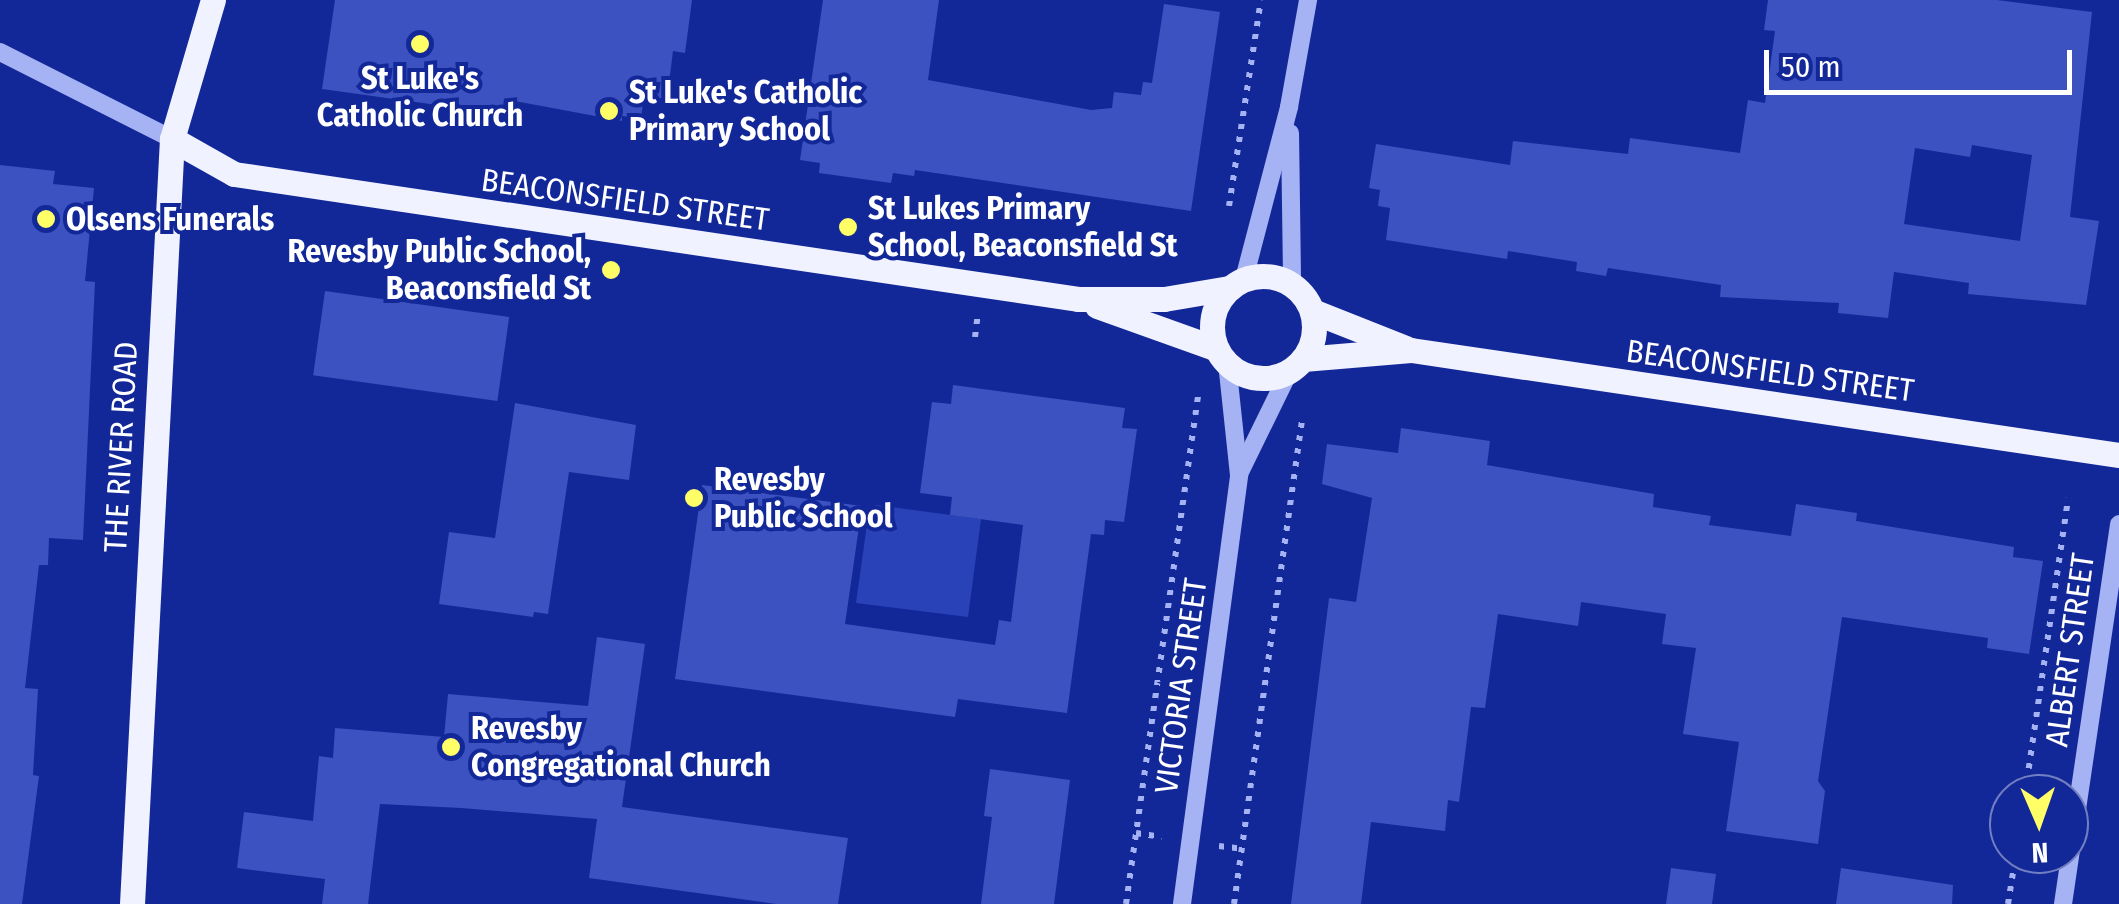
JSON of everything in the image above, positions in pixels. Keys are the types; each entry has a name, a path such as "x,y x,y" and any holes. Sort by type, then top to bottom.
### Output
{"main road":[{"name":"THE RIVER ROAD","path":"132,904 172,139 213,0"},
{"name":"BEACONSFIELD STREET","path":"172,139 234,174 1078,299 1164,299 1236,283"},
{"path":"1260,276 1292,285 1312,311 1315,328 1296,365 1258,378 1222,356 1213,316 1236,283 1260,276"},
{"name":"BEACONSFIELD STREET","path":"1078,299 1222,356"},
{"name":"BEACONSFIELD STREET","path":"1312,311 1411,350 2119,455"},
{"name":"BEACONSFIELD STREET","path":"1296,365 1411,350"}],"street":[{"path":"1236,283 1290,107 1308,0"},
{"path":"0,52 172,139"},
{"path":"1290,107 1292,285"},
{"name":"VICTORIA STREET","path":"1182,904 1239,475 1222,356"},
{"name":"VICTORIA STREET","path":"1239,475 1296,365"},
{"name":"ALBERT STREET","path":"2063,904 2119,524"}],"path":[{"path":"1227,222 1261,0"},
{"path":"1126,904 1198,396"},
{"path":"1234,904 1304,410"},
{"path":"2027,774 2068,498"},
{"path":"2008,904 2013,874"}],"shaded area":[{"path":"876,505 981,519 968,617 856,603 869,510"}],"building":[{"path":"335,0 692,0 685,53 673,51 667,99 644,96 641,118 622,116 622,121 504,99 502,114 322,89"},
{"path":"823,0 939,0 928,80 1091,110 1112,108 1114,92 1141,95 1143,82 1152,83 1164,4 1220,12 1191,211 915,170 914,176 893,173 891,183 819,173 820,163 800,160"},
{"path":"1768,0 1997,0 2092,12 2070,217 2099,221 2086,305 1968,294 1969,283 1894,272 1888,318 1838,313 1839,303 1720,297 1721,285 1608,268 1606,276 1576,271 1577,262 1508,251 1507,259 1386,240 1390,208 1378,206 1380,190 1369,188 1376,144 1510,165 1513,141 1628,154 1630,138 1740,153 1748,100 1765,103 1775,31 1764,30","holes":["1972,145 2032,155 2020,241 1904,224 1915,148 1970,157"]},
{"path":"0,165 55,171 53,184 94,188 85,281 95,282 83,540 49,538 48,565 39,565 25,688 38,689 33,775 39,776 22,904 0,904"},
{"path":"325,291 509,317 497,401 313,375"},
{"path":"953,385 1125,408 1122,428 1137,429 1124,522 1105,520 1104,535 1091,534 1067,713 958,699 955,717 675,679 702,485 862,506 845,624 995,645 999,620 1011,622 1023,525 950,515 952,497 920,493 932,402 951,404"},
{"path":"515,403 636,425 629,480 569,472 548,614 534,612 533,617 439,604 449,532 495,538"},
{"path":"1401,428 1490,441 1487,465 1654,494 1653,507 1711,516 1709,525 1791,536 1796,504 1857,513 1856,521 2014,547 2013,557 2043,561 2029,654 1987,648 1988,638 1842,617 1818,781 1825,791 1818,844 1726,831 1739,742 1683,734 1696,648 1662,644 1666,614 1581,602 1578,626 1498,614 1485,708 1471,707 1459,802 1448,800 1445,831 1371,822 1361,904 1291,904 1329,598 1356,602 1372,498 1322,484 1327,444 1398,453"},
{"path":"597,637 645,644 622,807 848,838 838,904 776,904 589,878 597,819 461,808 380,804 368,904 322,904 325,879 237,868 244,812 313,821 319,756 333,758 335,728 444,737 448,694 588,706"},
{"path":"990,769 1070,780 1054,904 981,904 992,817 984,816"},
{"path":"1671,868 1716,874 1712,904 1666,904"},
{"path":"1841,868 1953,885 1952,904 1836,904"}],"place":[{"name":"St Luke's Catholic Church","path":"420,44"},
{"name":"St Luke's Catholic Primary School","path":"609,111"},
{"name":"Olsens Funerals","path":"46,219"},
{"name":"St Lukes Primary School, Beaconsfield St","path":"848,227"},
{"name":"Revesby Public School, Beaconsfield St","path":"611,270"},
{"name":"Revesby Public School","path":"694,498"},
{"name":"Revesby Congregational Church","path":"451,747"}]}
